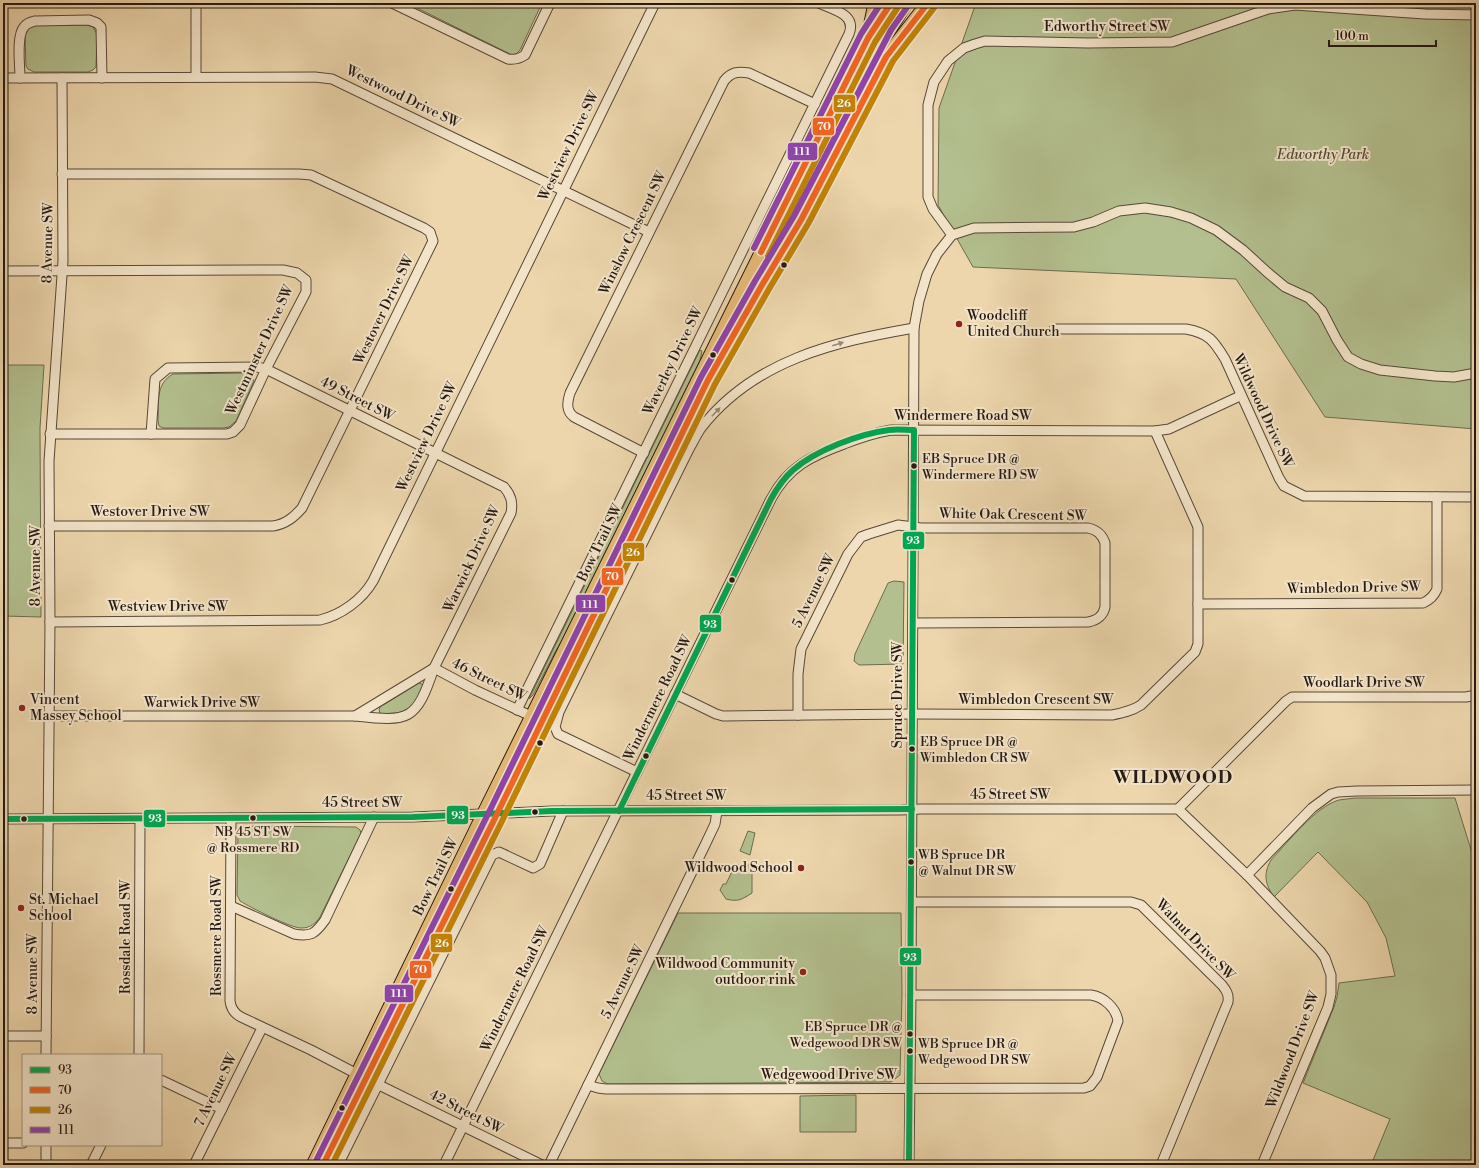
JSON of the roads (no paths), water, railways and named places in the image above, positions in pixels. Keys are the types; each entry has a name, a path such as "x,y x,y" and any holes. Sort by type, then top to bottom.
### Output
{"highway":[{"path":"868,38 874,3"},
{"path":"846,135 855,96 878,48 906,3"},
{"path":"886,57 928,3"}],"main road":[{"name":"Bow Trail SW","path":"312,1165 482,815 750,274 868,38 891,3"},
{"name":"Bow Trail SW","path":"323,1165 497,814 702,392 762,284 801,220 898,34 920,3"},
{"path":"750,274 753,283 762,284"}],"street":[{"path":"196,3 196,77"},
{"path":"392,3 508,59 514,60 520,59 525,55 550,3"},
{"name":"Westview Drive SW","path":"50,622 313,620 331,617 356,602 362,596 370,586 655,3"},
{"name":"Waverley Drive SW","path":"517,710 852,29 848,18 843,14 819,3"},
{"name":"Edworthy Street SW","path":"952,235 933,209 928,196 928,105 934,82 941,70 948,61 964,48 986,41 1088,43 1172,42 1268,9 1295,4 1418,14 1476,15"},
{"path":"20,78 20,36 23,28 28,23 35,21 89,20 96,22 101,27 102,78"},
{"name":"Winslow Crescent SW","path":"644,453 574,418 569,414 567,403 649,232 724,81 729,74 741,71 749,73 815,104"},
{"name":"Westwood Drive SW","path":"3,78 332,78 649,232"},
{"name":"8 Avenue SW","path":"46,1054 50,622 50,434 62,271 62,78"},
{"name":"Westover Drive SW","path":"50,526 273,526 281,525 295,516 302,508 433,241 430,232 311,175 62,174"},
{"path":"952,235 974,228 1074,227 1093,222 1120,211 1133,209 1145,208 1171,212 1191,218 1216,230 1248,254 1285,287 1309,298 1322,311 1337,340 1348,357 1361,364 1380,370 1435,376 1454,377 1476,373"},
{"name":"Spruce Drive SW","path":"910,1165 914,328 919,301 927,274 937,254 952,235"},
{"name":"Westminster Drive SW","path":"3,271 283,270 297,273 306,280 306,292 240,425 233,432 227,434 50,434"},
{"path":"637,772 558,734 555,727 559,712 700,429 730,398 757,377 781,365 838,343 914,328"},
{"name":"Wildwood Drive SW","path":"1054,329 1186,329 1198,331 1210,337 1225,359 1240,396 1279,478 1284,486 1304,496 1476,497"},
{"name":"49 Street SW","path":"151,434 155,379 168,368 257,367 266,370 435,453"},
{"name":"Windermere Road SW","path":"444,1165 771,499 784,479 797,466 812,457 865,436 891,430 1155,431 1169,429 1240,396"},
{"name":"Wimbledon Crescent SW","path":"675,694 723,716 913,714 1112,715 1129,711 1141,705 1195,652 1198,644 1198,526 1155,431"},
{"name":"Warwick Drive SW","path":"48,716 355,716 398,718 411,714 418,707 434,668 511,513 512,504 510,493 504,487 435,453"},
{"name":"Wimbledon Drive SW","path":"1198,604 1415,603 1426,601 1432,597 1436,589 1437,497"},
{"name":"5 Avenue SW","path":"798,715 798,668 801,649 848,554 860,537 898,525 913,527"},
{"name":"White Oak Crescent SW","path":"913,527 1088,528 1096,530 1101,534 1105,543 1105,607 1103,614 1099,618 1088,622 913,622"},
{"path":"355,716 434,668"},
{"name":"46 Street SW","path":"434,668 475,690 531,716"},
{"name":"Woodlark Drive SW","path":"1178,809 1254,732 1292,697 1466,697 1476,695"},
{"path":"1178,809 1247,876 1312,808 1331,794 1357,791 1476,790"},
{"name":"45 Street SW","path":"3,819 374,817 619,810 1178,809"},
{"name":"5 Avenue SW","path":"549,1165 715,824 717,810"},
{"path":"338,1165 492,855 499,852 533,868 540,864 563,811"},
{"path":"231,906 294,934 305,936 317,931 325,920 374,817"},
{"name":"Rossmere Road SW","path":"231,818 230,1004 233,1011 238,1016 311,1050 357,1074"},
{"name":"Rossdale Road SW","path":"139,1054 140,819"},
{"name":"Wildwood Drive SW","path":"1247,876 1320,951 1328,967 1331,985 1331,994 1328,1007 1262,1165"},
{"name":"Walnut Drive SW","path":"912,902 1132,902 1141,905 1222,985 1226,990 1228,1002 1161,1165"},
{"name":"Wedgewood Drive SW","path":"588,1085 606,1089 1084,1088 1090,1086 1097,1077 1118,1022 1116,1013 1111,1006 1101,998 1091,994 912,995"},
{"name":"7 Avenue SW","path":"194,1165 262,1028"},
{"path":"3,1036 46,1036"},
{"path":"162,1080 222,1109"},
{"name":"42 Street SW","path":"377,1084 542,1165"},
{"path":"3,1143 22,1143"},
{"path":"46,1146 46,1165"},
{"path":"91,1165 100,1146"}],"place":[{"name":"Woodcliff United Church","path":"959,324"},
{"name":"EB Spruce DR @ Windermere RD SW","path":"914,466"},
{"name":"Vincent Massey School","path":"22,708"},
{"name":"EB Spruce DR @ Wimbledon CR SW","path":"912,749"},
{"name":"NB 45 ST SW @ Rossmere RD","path":"253,818"},
{"name":"WB Spruce DR @ Walnut DR SW","path":"911,862"},
{"name":"Wildwood School","path":"801,868"},
{"name":"St. Michael School","path":"21,908"},
{"name":"Wildwood Community outdoor rink","path":"803,972"},
{"name":"EB Spruce DR @ Wedgewood DR SW","path":"910,1034"},
{"name":"WB Spruce DR @ Wedgewood DR SW","path":"910,1051"}],"district":[{"name":"WILDWOOD","path":"1173,777"}],"park label":[{"name":"Edworthy Park","path":"1323,155"}]}
